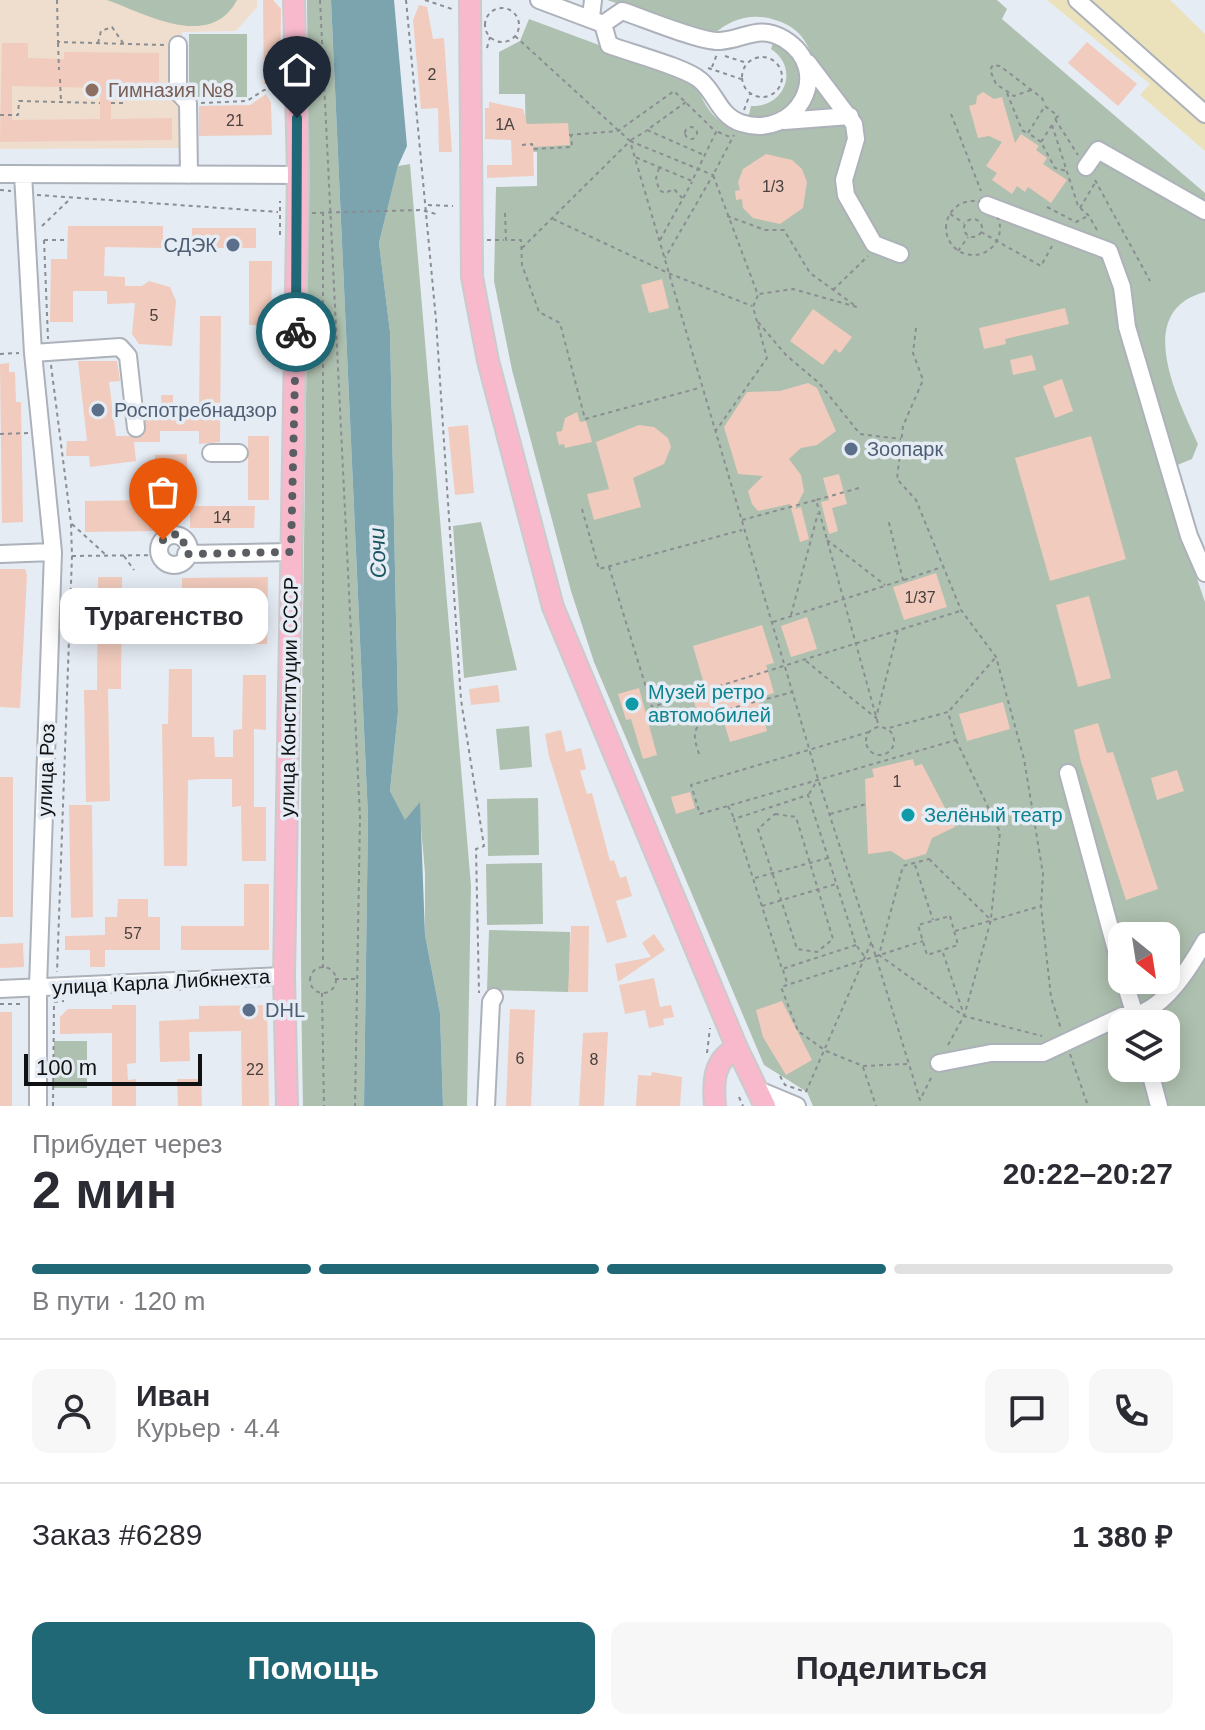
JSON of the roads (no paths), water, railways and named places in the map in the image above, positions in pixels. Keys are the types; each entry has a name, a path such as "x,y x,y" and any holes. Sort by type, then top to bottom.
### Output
{"main road":[{"name":"улица Конституции СССР","path":"287,1106 284,976 298,175 294,0"},
{"path":"464,5 472,277 488,361 553,607 737,1048 746,1090 765,1106"},
{"path":"715,1106 717,1066 728,1052 737,1048"}],"street":[{"path":"539,0 597,20 622,11 714,41 763,31 782,37 806,61 850,116 856,139 844,188 874,244 900,254"},
{"path":"593,0 597,20 609,45 698,78 736,130 784,121 850,116"},
{"path":"1077,0 1205,114"},
{"path":"178,45 178,92 188,103 189,175"},
{"path":"784,121 794,115 806,95 810,72 806,61"},
{"path":"1086,167 1098,150 1205,211"},
{"path":"0,174 298,175"},
{"name":"улица Роз","path":"23,174 33,353 53,552 38,987 38,1106"},
{"path":"987,205 1059,235 1109,251 1122,287 1127,327 1189,536 1205,573"},
{"path":"33,353 115,346 125,351 136,428"},
{"path":"211,453 239,453"},
{"path":"0,554 53,552"},
{"path":"163,555 165,565 179,566 186,554 291,552"},
{"path":"1068,773 1108,922"},
{"path":"1148,1010 1189,969 1205,941"},
{"name":"улица Карла Либкнехта","path":"0,989 284,976"},
{"path":"486,1106 491,1002 487,999"},
{"path":"939,1063 991,1053 1043,1053 1108,1022"},
{"path":"1153,1082 1159,1106"},
{"path":"746,1090 801,1100"}],"water":[{"name":"Сочи","path":"331,0 394,0 407,146 398,166 379,243 390,332 398,712 390,791 405,820 420,802 425,935 440,1013 443,1106 364,1106 368,817"}],"place":[{"name":"Гимназия №8","path":"92,90"},
{"name":"СДЭК","path":"233,245"},
{"name":"Роспотребнадзор","path":"98,410"},
{"name":"Зоопарк","path":"851,449"},
{"name":"Турагенство","path":"163,540"},
{"name":"Музей ретро автомобилей","path":"632,704"},
{"name":"Зелёный театр","path":"908,815"},
{"name":"DHL","path":"249,1010"}]}
